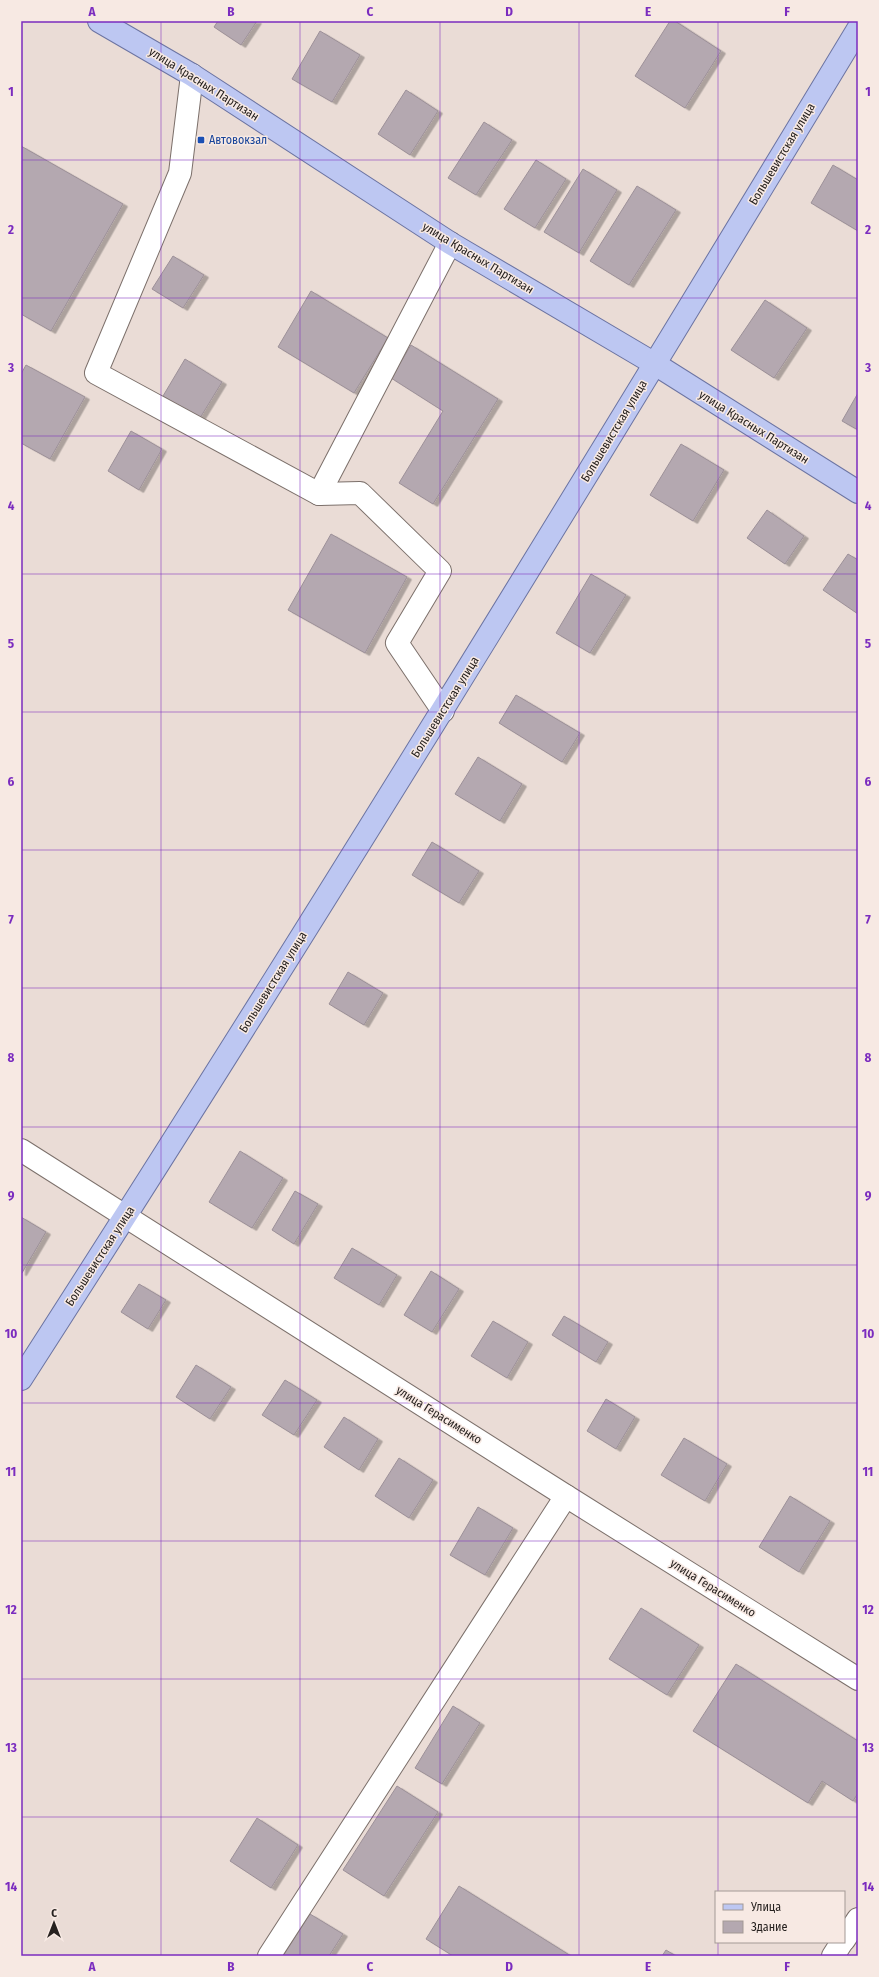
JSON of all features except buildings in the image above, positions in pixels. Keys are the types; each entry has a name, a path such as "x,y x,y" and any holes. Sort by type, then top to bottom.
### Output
{"main road":[{"name":"улица Красных Партизан","path":"99,21 192,75 450,242 655,364 858,492"},
{"name":"Большевистская улица","path":"21,1378 125,1217 443,711 858,29"}],"street":[{"path":"192,75 180,173 96,373 319,494 360,493 440,571 397,643 443,711"},
{"path":"319,494 450,242"},
{"name":"улица Герасименко","path":"21,1150 566,1496 858,1678"},
{"path":"269,1956 566,1496"},
{"path":"845,1938 858,1918"},
{"path":"833,1956 842,1943"}],"place":[{"name":"Автовокзал","path":"201,140"}]}
